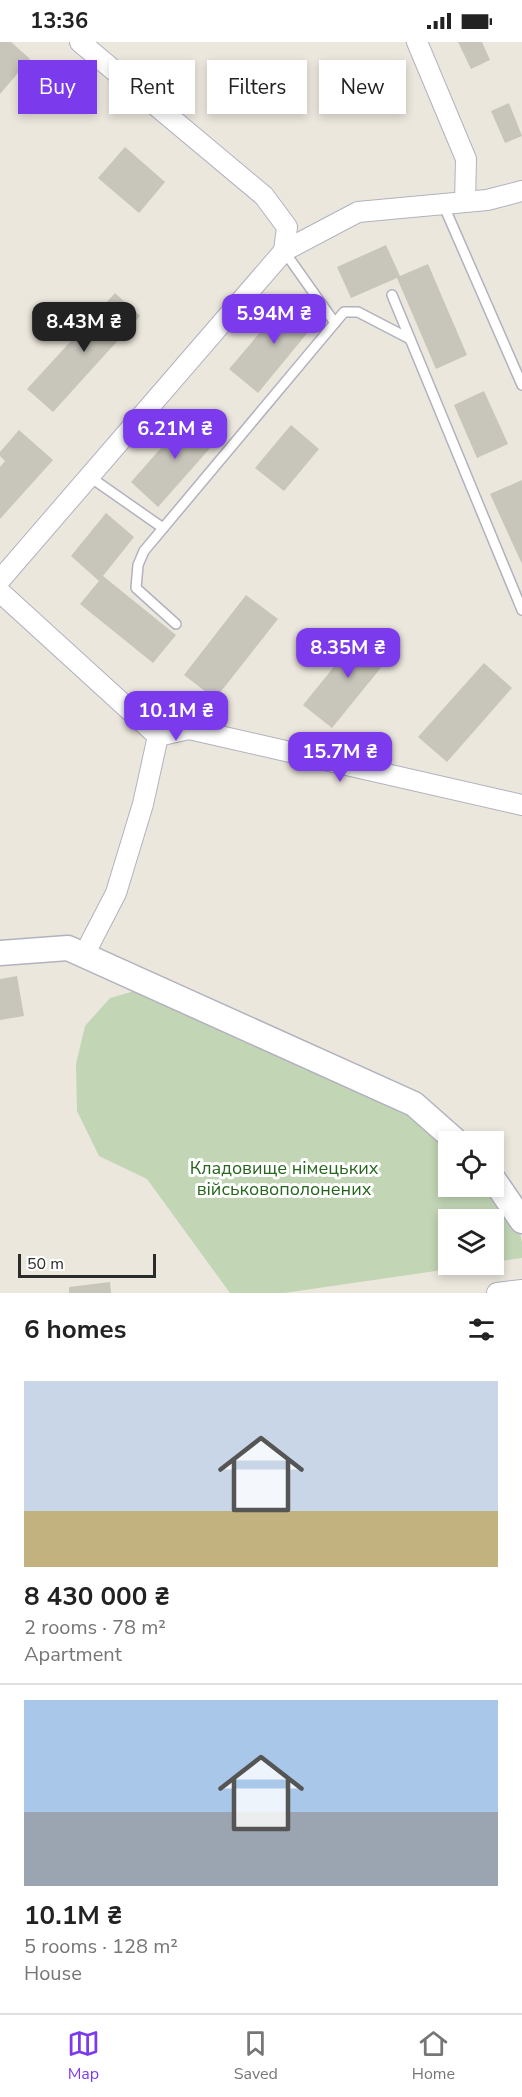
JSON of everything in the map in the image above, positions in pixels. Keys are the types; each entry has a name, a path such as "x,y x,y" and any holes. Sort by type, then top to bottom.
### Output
{"street":[{"path":"80,42 264,196 287,227 284,251"},
{"path":"417,42 466,159 465,202"},
{"path":"0,580 284,251 358,212 487,200 522,191"},
{"path":"0,592 158,736"},
{"path":"158,736 189,729 522,805"},
{"path":"84,955 116,893 143,804 158,736"},
{"path":"0,953 68,948 414,1104 445,1131"},
{"path":"504,1195 522,1221"},
{"path":"497,1293 522,1290"}],"lane":[{"path":"443,204 522,385"},
{"path":"284,251 335,323"},
{"path":"392,295 522,610"},
{"path":"176,624 136,588 138,566 144,551 344,312 358,312 410,339"},
{"path":"90,477 163,528"}],"green space":[{"name":"Кладовище німецьких військовополонених","path":"145,988 391,1104 419,1120 438,1134 438,1197 496,1197 518,1222 522,1258 504,1261 504,1209 438,1209 438,1271 284,1293 230,1293 147,1179 99,1156 77,1111 76,1064 85,1026 110,998"}],"building":[{"path":"0,42 11,42 30,59 18,60 18,73 0,94"},
{"path":"458,42 482,42 490,60 471,69"},
{"path":"509,103 522,136 505,143 491,111"},
{"path":"125,147 165,182 139,213 98,178"},
{"path":"386,245 400,276 428,264 467,355 436,369 397,278 351,298 337,267"},
{"path":"115,293 140,316 53,412 27,389"},
{"path":"290,297 318,320 258,393 229,369"},
{"path":"484,391 508,444 477,458 454,405"},
{"path":"192,413 219,438 158,507 131,482"},
{"path":"291,425 319,449 284,491 255,468"},
{"path":"19,430 53,460 0,519 0,467 5,461 0,456 0,452"},
{"path":"522,480 522,564 490,494"},
{"path":"106,513 134,537 103,576 176,635 153,663 80,604 99,581 71,556"},
{"path":"246,595 278,619 215,699 184,675"},
{"path":"364,630 392,654 332,728 303,705"},
{"path":"484,663 512,688 447,762 418,737"},
{"path":"17,976 24,1016 0,1020 0,979"},
{"path":"110,1282 111,1293 69,1293 69,1287"}]}
